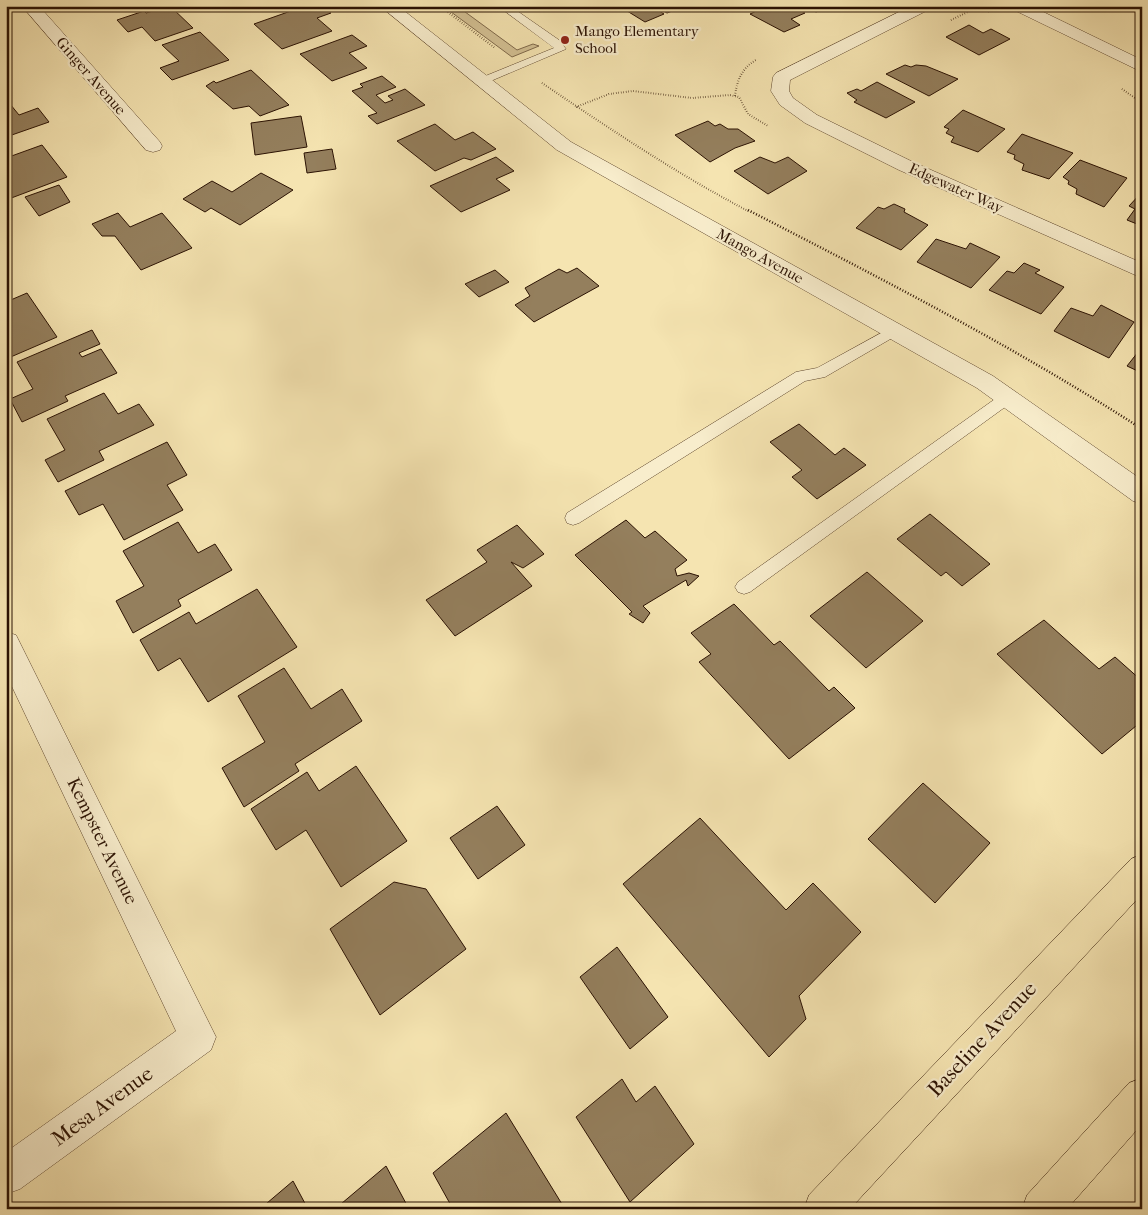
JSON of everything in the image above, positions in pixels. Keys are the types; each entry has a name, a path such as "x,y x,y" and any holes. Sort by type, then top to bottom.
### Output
{"main road":[{"name":"Baseline Avenue","path":"822,1209 1142,870"},
{"path":"1041,1209 1142,1096"}],"street":[{"name":"Ginger Avenue","path":"30,6 153,146"},
{"name":"Mango Avenue","path":"388,6 564,146 984,382 1142,494"},
{"name":"Edgewater Way","path":"924,6 782,77 780,91 786,100 811,119 828,128 906,166 1142,271"},
{"path":"1018,6 1142,67"},
{"name":"Kempster Avenue","path":"6,644 198,1037"},
{"name":"Mesa Avenue","path":"6,1175 198,1037"}],"lane":[{"path":"482,81 561,49 555,42 503,6"},
{"path":"573,518 801,376 820,374 894,331"},
{"path":"744,587 1007,398"}],"path":[{"path":"946,22 980,6"},
{"path":"575,107 627,141 718,195 929,303 1082,391 1142,429"}],"shaded area":[{"path":"443,6 457,6 517,50 533,44 539,46 512,57"}],"building":[{"path":"170,6 193,28 155,41 142,27 128,32 117,20 144,11 146,13"},
{"path":"305,6 322,6 331,13 317,18 332,31 282,49 254,24"},
{"path":"619,6 651,6 664,14 645,22"},
{"path":"655,6 685,6 667,13"},
{"path":"767,6 793,6 805,13 791,19 800,25 784,32 750,14"},
{"path":"805,6 831,6 816,12"},
{"path":"969,25 983,33 991,29 1010,39 979,55 946,37"},
{"path":"200,32 229,60 172,80 160,68 179,61 162,45"},
{"path":"352,35 367,46 349,53 367,68 332,81 300,54"},
{"path":"905,65 911,67 916,65 926,66 958,79 929,96 886,74"},
{"path":"251,70 289,105 260,116 249,106 233,109 206,86 214,81 216,83"},
{"path":"382,76 396,87 376,95 385,103 393,100 388,96 405,89 425,105 377,124 368,116 377,113 352,91 363,87 360,84"},
{"path":"877,82 915,102 886,118 854,102 857,100 847,93 857,89 861,91"},
{"path":"6,99 19,115 38,108 49,122 6,137"},
{"path":"963,110 1005,129 978,152 951,142 954,137 946,133 949,129 944,127"},
{"path":"301,116 307,147 255,155 251,123"},
{"path":"708,121 715,126 720,124 728,129 738,129 755,141 735,148 710,162 675,135"},
{"path":"435,124 455,140 473,132 496,149 471,160 464,158 435,171 397,141"},
{"path":"1022,134 1073,153 1049,179 1022,170 1024,164 1014,159 1015,155 1007,152"},
{"path":"42,145 67,177 6,200 6,158"},
{"path":"332,149 336,169 307,173 304,153"},
{"path":"496,157 514,171 496,179 510,190 461,212 430,186"},
{"path":"760,157 775,163 788,157 807,171 768,194 734,171"},
{"path":"1080,160 1127,178 1104,207 1076,194 1077,189 1068,184 1069,181 1063,177"},
{"path":"261,173 293,190 240,225 211,208 205,212 183,199 212,181 232,192"},
{"path":"59,185 70,202 39,216 25,197"},
{"path":"1142,192 1142,226 1127,220 1135,209 1129,206"},
{"path":"894,204 905,209 904,212 928,225 901,250 856,228 878,207 884,209"},
{"path":"118,213 130,227 162,213 192,248 141,270 115,236 102,236 92,224"},
{"path":"936,239 966,249 970,243 1000,257 971,288 917,262"},
{"path":"1024,263 1040,270 1035,273 1064,287 1041,314 989,290 1007,271 1014,273"},
{"path":"577,268 599,286 534,322 515,305 530,296 525,288 559,269 567,273"},
{"path":"495,270 509,282 479,297 465,284"},
{"path":"27,293 57,337 6,359 6,302"},
{"path":"1101,305 1134,322 1109,358 1054,331 1071,308 1093,316"},
{"path":"92,330 100,344 79,353 82,357 101,349 117,373 65,396 68,401 22,422 10,399 33,389 17,362"},
{"path":"1142,347 1142,373 1127,366"},
{"path":"104,393 118,414 139,404 154,425 99,451 104,460 58,482 45,460 65,450 47,419"},
{"path":"799,424 835,455 844,448 866,465 817,499 792,477 802,470 770,442"},
{"path":"167,442 187,475 167,485 183,510 124,540 103,504 79,515 65,491"},
{"path":"930,514 990,564 962,586 946,572 941,576 897,539"},
{"path":"626,520 645,538 655,531 687,560 675,569 677,576 689,573 699,576 688,586 686,580 643,606 650,613 643,623 629,614 632,612 575,555"},
{"path":"178,522 198,553 215,544 232,570 178,600 181,606 133,633 116,601 144,586 123,551"},
{"path":"517,525 544,554 523,568 511,562 532,586 455,636 426,600 487,562 477,550"},
{"path":"867,572 923,621 866,668 810,616"},
{"path":"257,589 297,647 208,702 180,658 158,671 140,640 189,612 196,624"},
{"path":"734,604 774,645 780,641 829,691 834,687 855,708 789,759 699,662 711,654 691,633"},
{"path":"1044,620 1099,669 1115,657 1142,681 1142,700 1139,702 1142,704 1142,721 1102,754 997,654"},
{"path":"284,668 311,709 342,689 362,721 295,764 299,771 244,807 222,768 265,742 238,696"},
{"path":"356,766 407,841 341,887 306,830 276,850 251,809 307,772 319,791"},
{"path":"923,783 990,843 935,903 868,839"},
{"path":"497,806 525,845 478,879 450,838"},
{"path":"700,818 786,910 813,883 861,932 799,996 806,1019 769,1057 623,884"},
{"path":"394,882 426,889 466,949 380,1015 330,929"},
{"path":"617,947 668,1017 630,1049 580,977"},
{"path":"622,1079 636,1102 655,1086 694,1144 630,1202 576,1117"},
{"path":"506,1113 565,1209 453,1209 433,1173"},
{"path":"386,1166 409,1209 335,1209"},
{"path":"293,1181 308,1209 260,1209"}],"place":[{"name":"Mango Elementary School","path":"565,40"}]}
